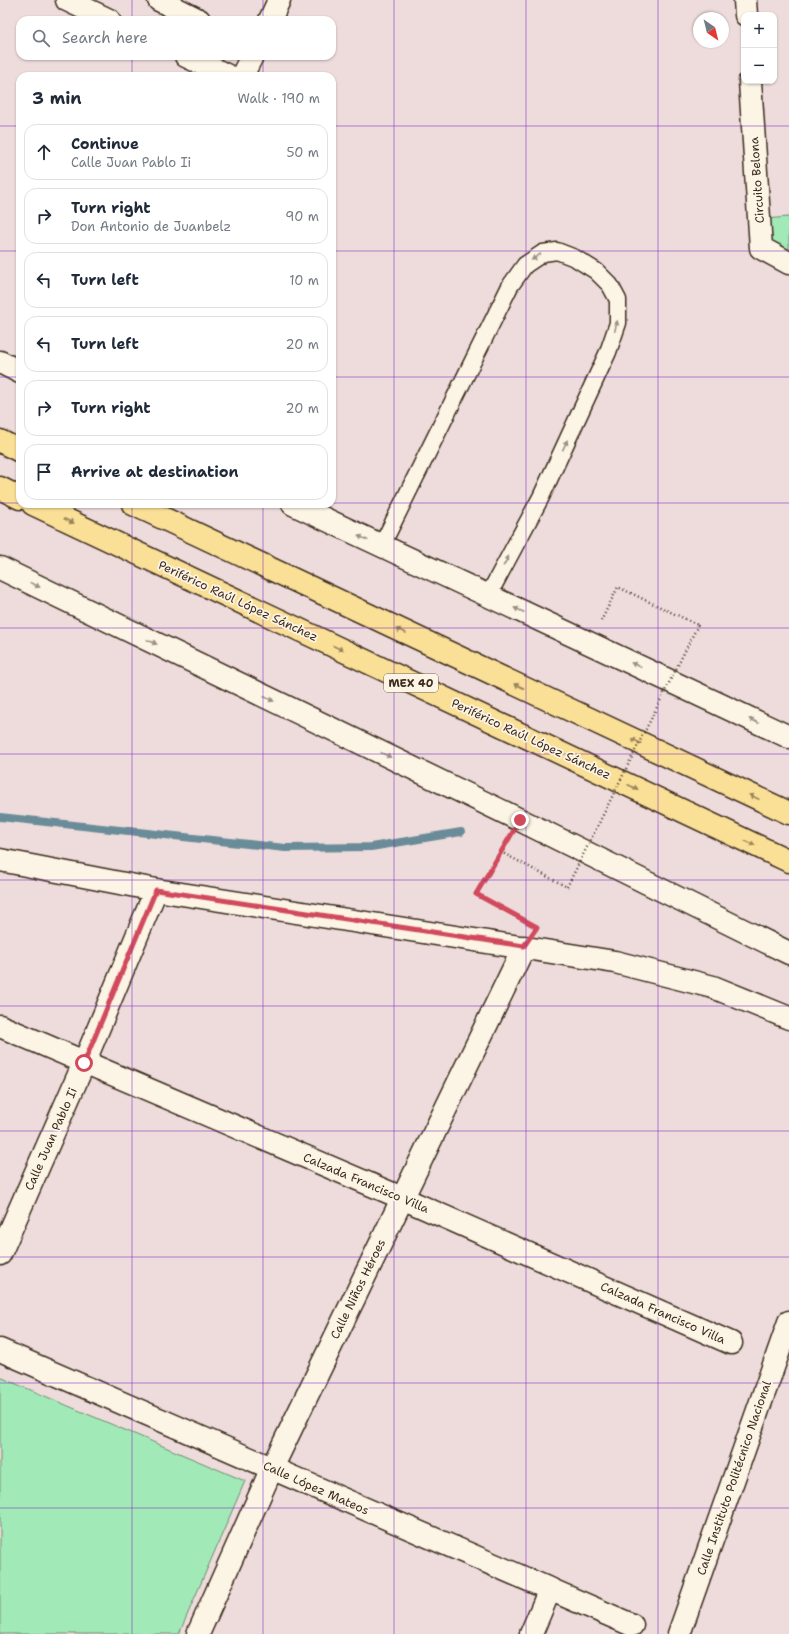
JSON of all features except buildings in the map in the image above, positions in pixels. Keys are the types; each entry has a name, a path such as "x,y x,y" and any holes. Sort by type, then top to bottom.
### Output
{"highway":[{"path":"0,442 16,449"},
{"path":"0,488 16,496"},
{"name":"Periférico Raúl López Sánchez","path":"41,508 789,861"},
{"path":"141,508 789,814"}],"street":[{"path":"67,0 101,16"},
{"path":"158,0 191,16"},
{"path":"272,16 280,0"},
{"path":"745,0 746,12"},
{"path":"194,60 220,72"},
{"path":"244,72 250,60"},
{"name":"Circuito Belona","path":"750,84 761,248 789,263"},
{"path":"0,362 16,370"},
{"path":"301,508 381,547 590,643 789,737"},
{"path":"0,568 520,820 789,953"},
{"path":"0,860 156,890 524,946 615,962 713,986 789,1018"},
{"name":"Calle Juan Pablo Ii","path":"0,1254 84,1063 156,890"},
{"name":"Calle Niños Héroes","path":"198,1634 272,1468 524,946"},
{"name":"Calzada Francisco Villa","path":"0,1026 402,1198 731,1343"},
{"name":"Calle Instituto Politécnico Nacional","path":"679,1634 789,1322"},
{"name":"Calle López Mateos","path":"0,1350 632,1625"},
{"path":"531,1634 550,1590"}],"lane":[{"path":"381,547 510,286 525,265 543,253 557,251 575,258 596,271 610,285 618,300 618,323 608,352 541,497 488,596"}],"path":[{"path":"501,852 567,887 698,625 618,587 590,643"},
{"path":"520,820 476,894 537,927 524,946"}],"green space":[{"path":"789,217 789,258 766,245 765,219"},
{"path":"0,1377 245,1481 179,1634 0,1634"}],"waterway":[{"path":"0,817 285,848 371,847 461,832"}],"route":[{"path":"84,1063 156,890 524,946 537,927 476,894 520,820"}]}
